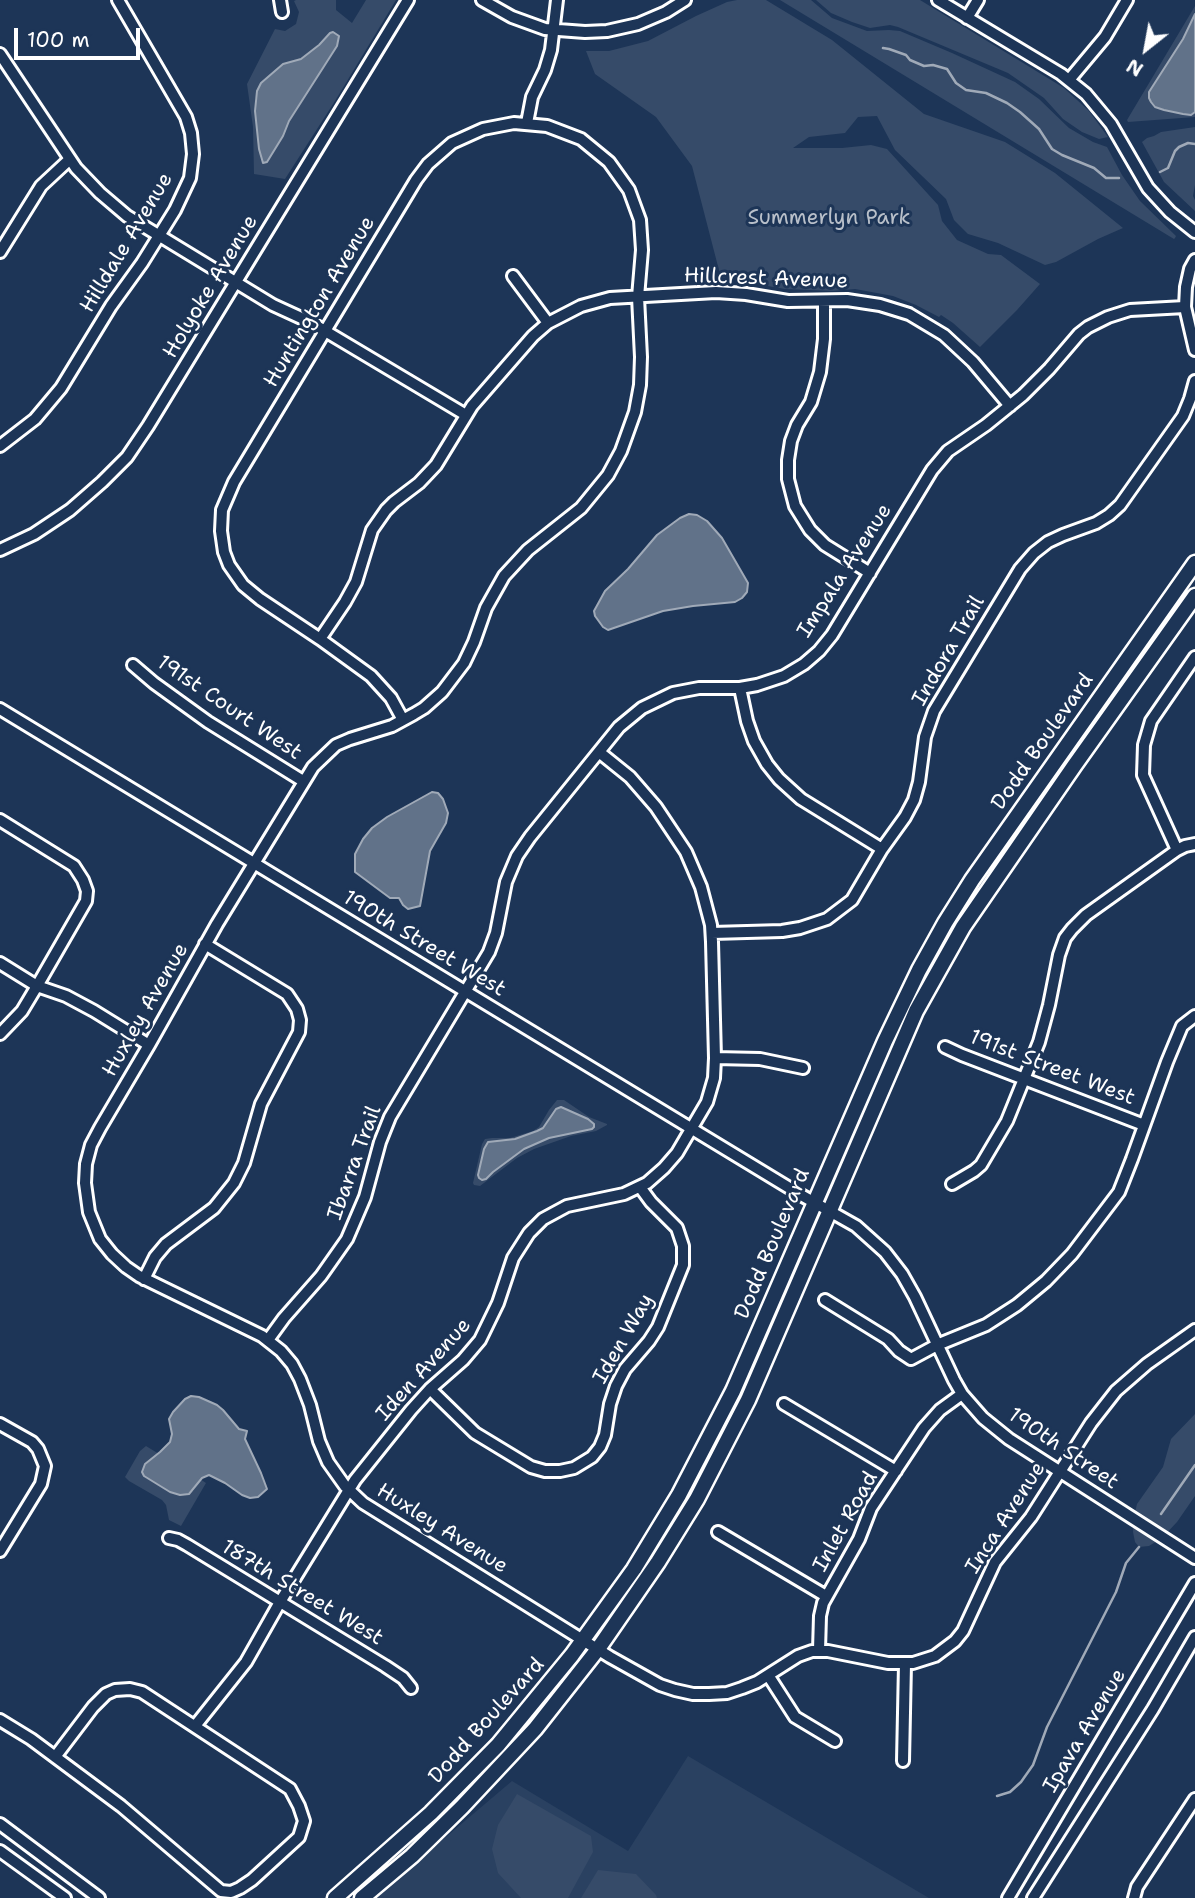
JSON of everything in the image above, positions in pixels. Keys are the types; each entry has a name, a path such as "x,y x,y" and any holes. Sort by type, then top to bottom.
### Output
{"main road":[{"name":"Dodd Boulevard","path":"335,1898 459,1786 530,1708 583,1640 644,1553 703,1451 733,1391 813,1202 919,971 980,869 1195,563"},
{"name":"Dodd Boulevard","path":"362,1898 412,1856 535,1729 598,1649 658,1562 697,1499 748,1400 906,1031 963,928 1195,596"}],"street":[{"name":"Hilldale Avenue","path":"0,446 35,419 54,398 111,306 159,236 188,183 194,154 183,109 118,0"},
{"path":"280,0 282,12"},
{"name":"Holyoke Avenue","path":"0,550 34,534 70,510 127,457 408,0"},
{"path":"482,0 523,22 555,31 596,32 625,28 657,16 685,0"},
{"path":"527,123 532,97 549,58 555,31 557,0"},
{"path":"937,0 1069,80 1105,116 1152,193 1195,232"},
{"path":"967,18 978,0"},
{"path":"1069,80 1105,37 1127,0"},
{"path":"0,55 69,159 90,184 127,216 273,305 310,321 466,415"},
{"name":"Huntington Avenue","path":"403,720 377,682 252,593 236,577 224,552 221,519 229,492 416,180 432,160 452,143 477,131 501,124 527,123 555,128 581,139 605,158 622,179 634,202 641,229 638,297"},
{"path":"0,252 41,186 69,159"},
{"path":"1195,260 1188,278 1185,307 1195,350"},
{"path":"513,276 548,323"},
{"name":"Hillcrest Avenue","path":"320,639 356,582 372,530 394,502 419,483 436,465 466,415 533,336 548,323 592,302 610,298 723,292 788,301 847,300 880,304 918,319 955,344 1010,406"},
{"name":"Huxley Avenue","path":"598,1649 376,1512 349,1490 334,1472 323,1452 310,1405 296,1371 286,1357 268,1339 144,1279 119,1261 100,1239 89,1212 85,1183 88,1154 95,1136 205,944 318,760 336,745 385,729 433,700 457,674 469,653 491,597 512,567 528,550 581,508 600,487 615,464 632,426 640,385 638,297"},
{"path":"824,302 824,339 820,372 811,402 791,441 788,460 790,489 798,513 817,539 870,573"},
{"name":"Impala Avenue","path":"466,992 492,946 506,882 517,856 624,721 642,708 680,691 740,688 765,683 798,668 832,635 928,476 953,447 1010,406 1044,374 1079,334 1097,321 1130,310 1185,307"},
{"name":"Indora Trail","path":"712,933 790,930 827,919 852,900 914,800 925,737 934,711 1020,569 1048,542 1102,520 1120,505 1183,416 1195,381"},
{"path":"1177,850 1143,775 1144,745 1151,721 1195,657"},
{"name":"191st Court West","path":"133,665 208,722 303,781"},
{"path":"740,688 754,741 779,779 801,799 882,849"},
{"name":"190th Street West","path":"0,709 829,1210"},
{"name":"Iden Avenue","path":"195,1726 246,1662 349,1490 402,1421 480,1340 498,1303 513,1258 523,1241 543,1219 573,1204 617,1195 647,1183 669,1163 692,1129 710,1093 715,1058 712,933 701,887 679,839 643,790 599,752"},
{"path":"0,820 74,866 87,891 82,909 22,1011 0,1034"},
{"path":"953,1184 974,1171 986,1157 1007,1121 1046,1020 1065,938 1086,915 1177,850 1195,844"},
{"path":"144,1279 155,1257 166,1244 214,1208 234,1182 244,1163 261,1104 299,1032 297,1009 287,994 205,944"},
{"path":"0,963 37,986 66,996 149,1045"},
{"name":"Ibarra Trail","path":"268,1339 326,1270 347,1239 365,1197 390,1117 466,992"},
{"path":"825,1300 888,1339 911,1359 986,1325 1017,1305 1046,1282 1072,1254 1119,1192 1182,1026 1195,1016"},
{"name":"191st Street West","path":"945,1046 1144,1125"},
{"path":"715,1058 760,1059 803,1068"},
{"name":"Iden Way","path":"430,1389 475,1433 531,1467 560,1471 581,1465 592,1457 605,1435 616,1386 625,1369 658,1326 684,1259 682,1240 677,1228 640,1187"},
{"name":"190th Street","path":"829,1210 866,1234 895,1264 915,1297 962,1394 984,1418 996,1429 1195,1558"},
{"name":"Inca Avenue","path":"819,1650 905,1664 935,1656 955,1641 969,1620 995,1562 1031,1517 1091,1423 1116,1391 1147,1364 1195,1330"},
{"name":"Inlet Road","path":"819,1650 820,1616 826,1596 859,1539 872,1508 932,1419 962,1394"},
{"path":"783,1404 896,1471"},
{"path":"0,1424 32,1442 45,1466 41,1484 0,1551"},
{"path":"718,1532 826,1596"},
{"name":"187th Street West","path":"169,1538 187,1545 395,1672 411,1688"},
{"name":"Ipava Avenue","path":"1009,1898 1195,1583"},
{"name":"Ipava Avenue","path":"1033,1898 1195,1637"},
{"path":"598,1649 660,1685 692,1694 727,1693 742,1688 804,1652 819,1650"},
{"path":"903,1760 905,1664"},
{"path":"768,1675 795,1717 835,1741"},
{"path":"0,1720 31,1739 55,1757 121,1806 221,1891 231,1892 252,1880 293,1844 299,1837 304,1821 290,1789 142,1692 130,1689 106,1694 55,1757"},
{"path":"1133,1898 1137,1887 1195,1799"},
{"path":"0,1824 99,1898"},
{"path":"0,1851 65,1898"}],"shaded area":[{"path":"1195,14 1195,112 1191,115 1155,107 1149,98 1149,92 1183,39"},
{"path":"333,32 339,36 337,46 289,121 267,162 263,163 255,111 257,91 261,83 283,64 301,59"},
{"path":"689,514 707,521 722,538 748,583 747,592 735,602 663,611 608,630 603,627 594,611 605,591 657,535"},
{"path":"432,792 438,793 443,799 448,813 446,823 430,851 420,906 408,909 399,898 390,898 355,872 355,854 372,828"},
{"path":"561,1107 588,1119 594,1127 549,1138 524,1149 486,1179 479,1178 484,1149 488,1142 515,1139 537,1131 543,1128 556,1109"},
{"path":"191,1396 217,1405 239,1429 247,1431 245,1439 267,1489 258,1497 242,1495 209,1475 202,1478 189,1494 180,1495 144,1476 142,1472 145,1464 170,1442 172,1434 169,1419 173,1412"},
{"path":"688,1756 929,1898 374,1898 512,1781 628,1851"}],"green space":[{"path":"336,0 336,10 352,23 366,0 396,0 285,179 254,174 253,127 247,84 275,29 285,31 296,24 299,12 294,1","holes":["325,37 339,41 267,162 261,160 255,100 261,83 283,64 301,59"]},
{"name":"Summerlyn Park","path":"737,0 766,0 832,40 924,114 1005,142 1055,173 1123,228 1045,265 998,243 968,234 954,220 946,199 895,150 877,116 858,117 845,133 809,137 793,148 871,145 887,149 938,205 942,221 957,240 988,254 1001,255 1040,284 980,347 941,315 939,317 893,296 855,289 785,289 721,278 692,166 656,117 595,74 586,51 609,51 648,41 696,16"},
{"path":"780,0 811,0 832,18 867,31 900,31 1015,82 1039,99 1069,128 1107,147 1140,201 1176,236 1175,238 1169,236"},
{"path":"816,0 920,0 1064,88 1089,111 1108,137 1099,139 1082,132 1063,119 1044,98 1008,73 898,27 890,25 870,28 852,22 831,13"},
{"path":"1195,6 1195,14 1183,39 1149,92 1163,110 1191,115 1195,112 1195,117 1128,122 1127,120"},
{"path":"1195,127 1195,211 1164,182 1142,142 1161,132"},
{"path":"557,1100 564,1100 589,1117 607,1125 596,1131 571,1136 534,1149 517,1158 480,1186 474,1185 485,1139 510,1138 533,1131 539,1127","holes":["561,1107 579,1116 591,1129 549,1138 520,1150 493,1172 478,1175 487,1142 515,1139 537,1131 543,1128 556,1109"]},
{"path":"1195,1414 1195,1496 1162,1538 1149,1546 1139,1547 1133,1532 1137,1504 1163,1467 1171,1439"},
{"path":"146,1446 159,1454 143,1468 142,1472 146,1478 170,1492 193,1491 200,1479 206,1483 181,1526 169,1520 166,1505 162,1500 125,1477 140,1451"},
{"path":"517,1794 591,1836 593,1852 568,1898 521,1898 498,1873 492,1849 498,1825"},
{"path":"598,1870 636,1874 657,1898 581,1898"}],"waterway":[{"path":"883,48 906,55 910,60 924,66 933,65 947,69 956,83 966,90 986,93 1020,112 1039,129 1052,149 1094,168 1106,178 1119,178"},
{"path":"1160,172 1168,168 1179,147 1188,143 1195,144"},
{"path":"1161,1514 1195,1465"},
{"path":"997,1796 1010,1792 1033,1765 1047,1727 1116,1592 1126,1563 1139,1547"}]}
